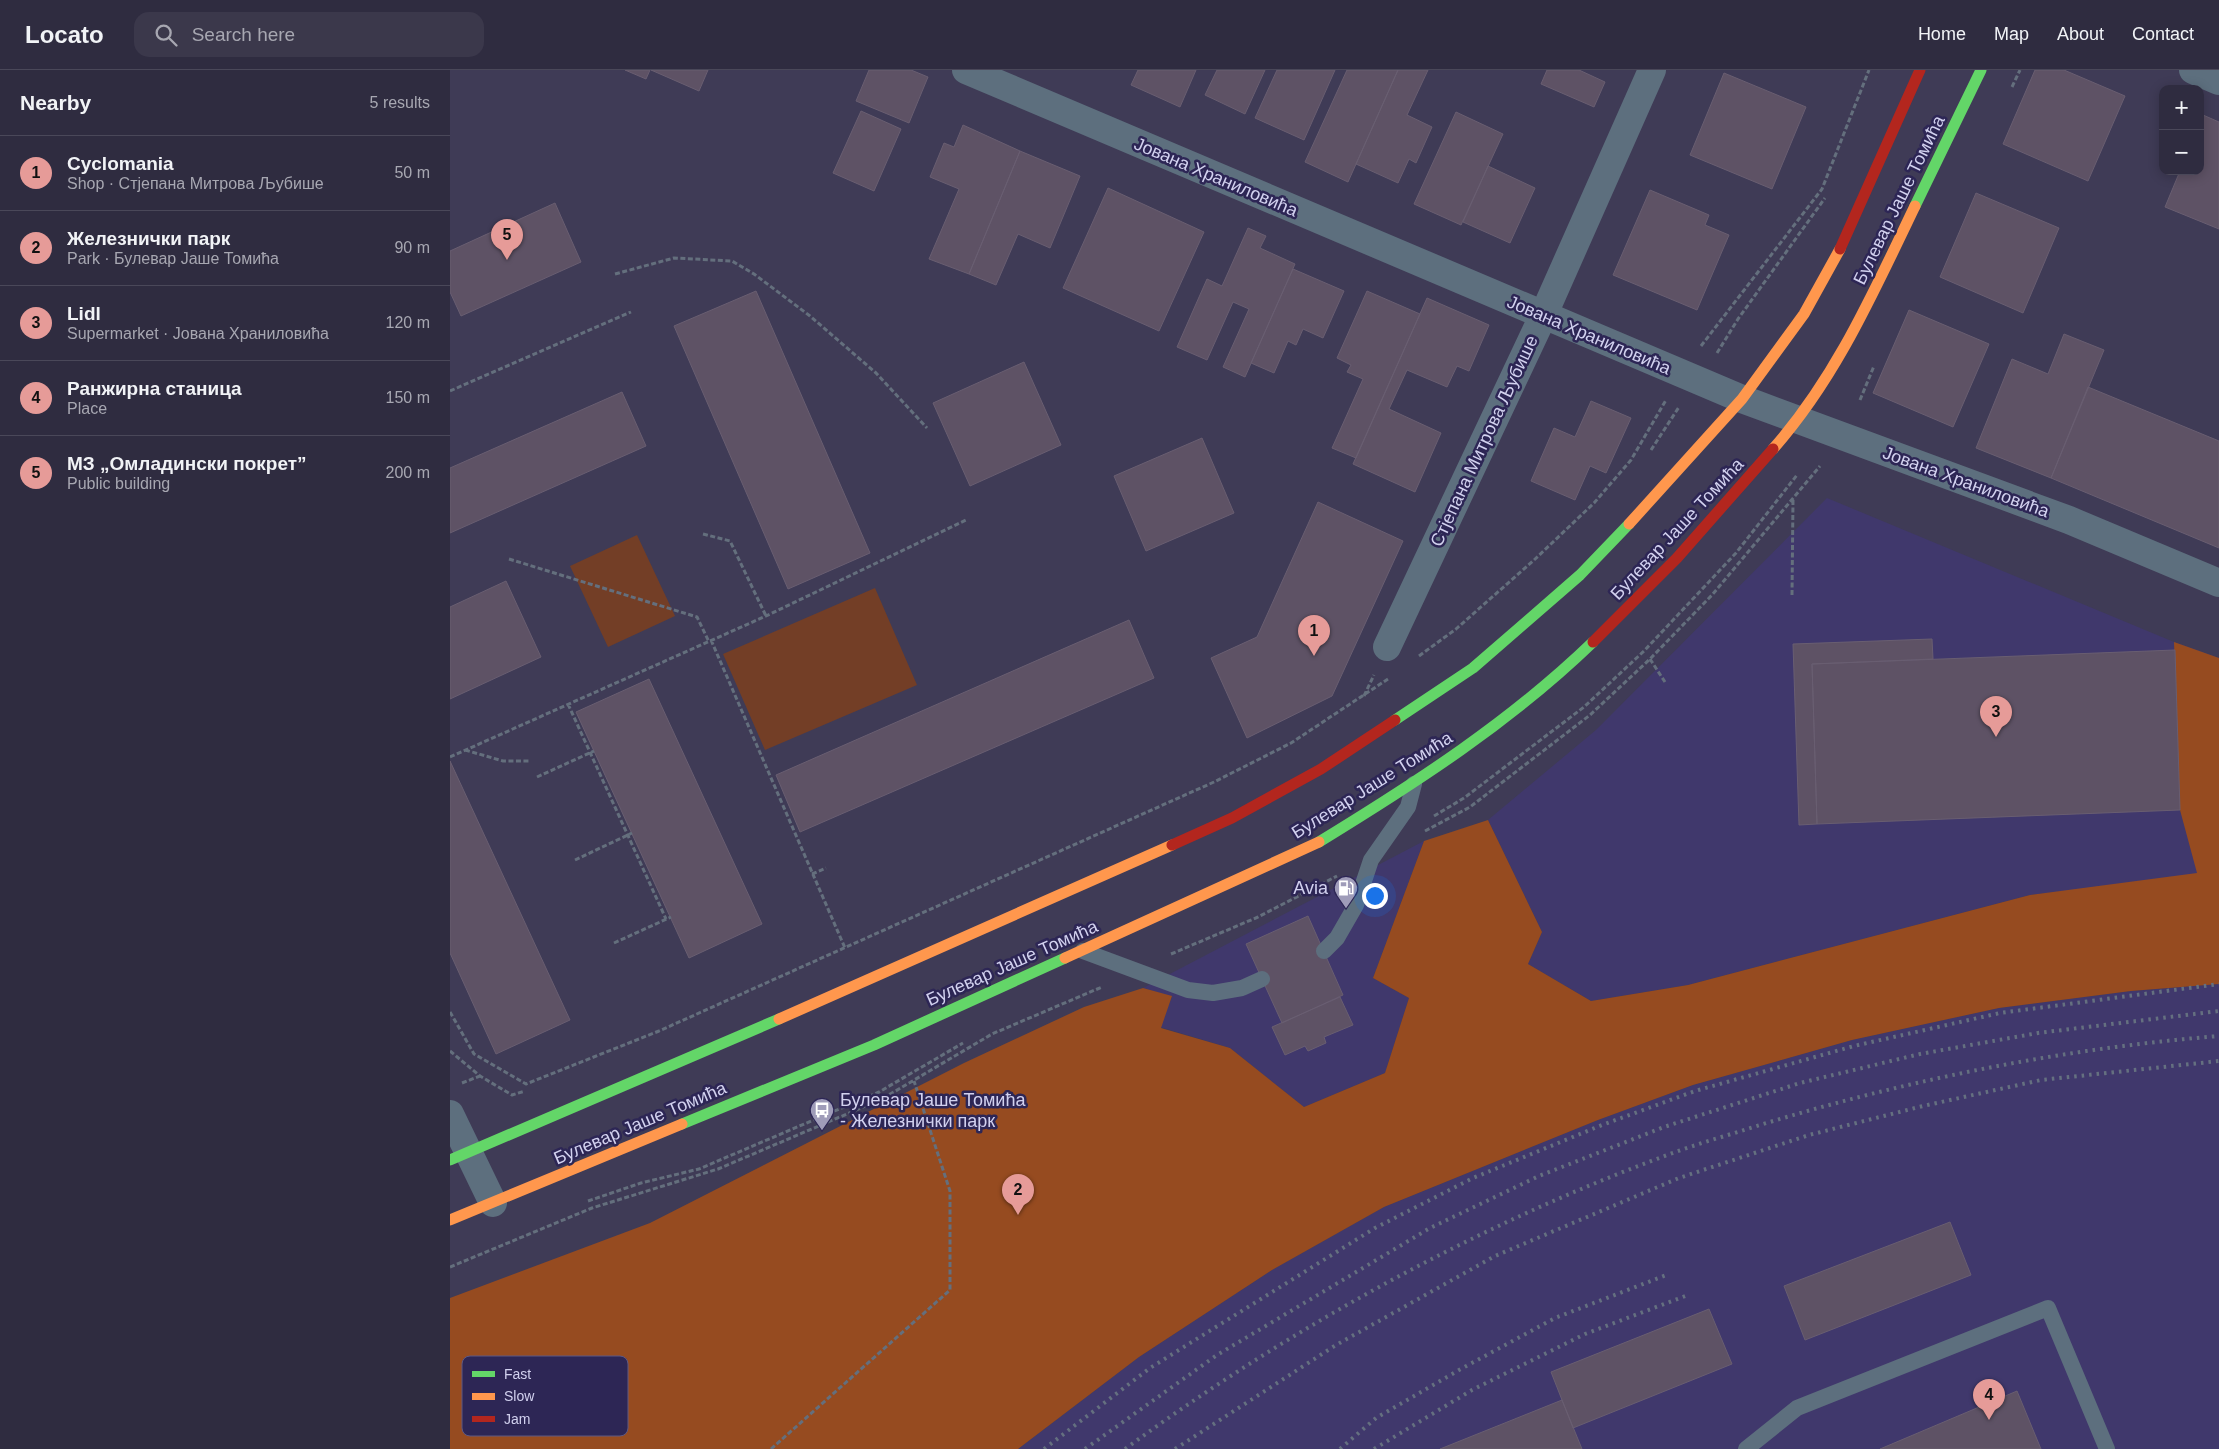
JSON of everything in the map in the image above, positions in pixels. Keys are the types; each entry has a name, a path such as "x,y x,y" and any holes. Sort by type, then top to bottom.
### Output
{"main road":[{"name":"Булевар Јаше Томића","path":"459,1156 677,1065 1232,818 1320,769 1473,668 1580,575 1663,489 1742,399 1804,314 1834,262 1920,70"},
{"name":"Булевар Јаше Томића","path":"450,1220 874,1045 1314,845 1414,784 1494,728 1591,644 1676,558 1798,421 1851,338 1889,264 1981,70"}],"street":[{"name":"Јована Храниловића","path":"966,70 1742,399 2069,520 2219,583"},
{"name":"Стјепана Митрова Љубише","path":"1387,647 1543,316 1652,70"},
{"path":"450,1114 459,1156 493,1203"}],"lane":[{"path":"1324,951 1337,938 1356,905 1364,888 1372,860 1380,845 1408,807 1414,784"},
{"path":"1082,951 1188,990 1213,993 1242,988 1262,980"},
{"path":"1746,1449 1797,1408 2048,1308 2106,1449"}],"path":[{"path":"1701,346 1822,189 1869,70"},
{"path":"1722,345 1738,319 1830,192"},
{"path":"614,274 674,258 732,261 754,274 810,316 876,374 927,428"},
{"path":"450,391 631,312"},
{"path":"1418,657 1456,629 1533,561 1594,503 1631,460 1666,400"},
{"path":"1648,454 1675,413"},
{"path":"1421,834 1470,807 1590,714 1650,659 1712,595 1820,466"},
{"path":"1792,595 1793,499"},
{"path":"450,756 766,616 966,520"},
{"path":"703,534 730,541 766,616"},
{"path":"509,559 698,617 845,948"},
{"path":"1650,659 1665,682"},
{"path":"450,1012 474,1054 526,1084 659,1031 1214,782 1291,743 1364,697 1395,674"},
{"path":"568,704 592,752 666,919"},
{"path":"465,750 503,761 530,761"},
{"path":"537,777 592,752"},
{"path":"575,860 632,834"},
{"path":"812,874 826,868"},
{"path":"1169,955 1258,917 1341,874"},
{"path":"614,943 671,917"},
{"path":"450,1267 592,1208 718,1169 882,1099 992,1034 1110,983"},
{"path":"581,1202 641,1183 698,1169 879,1092 966,1040"},
{"path":"450,1051 480,1076 512,1095 529,1090"},
{"path":"458,1085 480,1076"},
{"path":"771,1449 950,1290 950,1191 914,1081"}],"shaded area":[{"path":"1827,498 2174,642 2219,658 2219,876 2030,895 1688,985 1591,1001 1528,964 1542,932 1488,820 1596,730"},
{"path":"637,535 675,616 608,647 570,566"},
{"path":"875,588 917,685 765,750 723,654"},
{"path":"2174,642 2219,658 2219,984 2131,991 1999,1008 1852,1040 1693,1085 1598,1120 1384,1207 1272,1270 1139,1357 1018,1449 450,1449 450,1298 650,1223 964,1063 1084,1007 1143,988 1172,996 1161,1028 1230,1048 1304,1107 1385,1073 1409,998 1373,978 1424,841 1488,820 1542,932 1528,964 1591,1001 1688,985 2030,895 2197,873 2180,810"},
{"name":"Avia","path":"1424,841 1373,978 1409,998 1385,1073 1304,1107 1230,1048 1160,1027 1172,997 1143,988"},
{"path":"2219,984 2219,1449 1018,1449 1139,1357 1272,1270 1384,1207 1598,1120 1693,1085 1852,1040 1999,1008 2131,991"}],"building":[{"path":"625,70 650,70 646,79"},
{"path":"651,70 708,70 699,91"},
{"path":"869,70 911,70 928,77 909,123 856,101"},
{"path":"1138,70 1196,70 1180,107 1131,85"},
{"path":"1217,70 1265,70 1245,114 1205,95"},
{"path":"1277,70 1335,70 1304,140 1255,118"},
{"path":"1347,70 1398,70 1348,182 1305,162"},
{"path":"1398,70 1428,70 1407,115 1432,127 1416,163 1409,159 1398,183 1356,164"},
{"path":"1547,70 1579,70 1605,82 1594,107 1541,84"},
{"path":"2035,70 2064,70 2125,96 2088,181 2003,144"},
{"path":"1724,73 1806,107 1772,189 1690,155"},
{"path":"861,111 901,129 874,191 833,173"},
{"path":"1456,112 1503,134 1461,225 1414,204"},
{"path":"2204,115 2219,122 2219,229 2165,207 2178,175 2204,175"},
{"path":"963,125 1020,151 969,274 929,259 959,189 930,177 944,143 954,147"},
{"path":"1020,151 1080,176 1050,248 1018,234 996,285 969,274"},
{"path":"1488,166 1535,188 1510,243 1463,222"},
{"path":"1108,188 1204,232 1159,331 1063,288"},
{"path":"1650,190 1709,215 1705,225 1729,235 1697,310 1613,275"},
{"path":"1976,193 2059,228 2023,313 1940,277"},
{"path":"555,203 581,262 461,316 450,292 450,251"},
{"path":"1248,228 1266,236 1260,248 1295,264 1245,377 1223,367 1249,309 1233,302 1207,360 1177,347 1207,279 1222,286"},
{"path":"1293,269 1344,291 1323,338 1303,329 1296,345 1288,341 1274,373 1251,363"},
{"path":"756,291 870,553 788,589 674,326"},
{"path":"1367,291 1420,314 1356,458 1332,448 1363,379 1347,372 1351,365 1337,358"},
{"path":"1427,298 1489,325 1469,371 1457,366 1447,387 1407,370 1389,409 1441,433 1415,492 1353,464"},
{"path":"1909,310 1989,344 1953,427 1873,393"},
{"path":"2064,334 2104,350 2051,478 1976,448 2012,359 2048,374"},
{"path":"1024,362 1061,445 970,486 933,403"},
{"path":"2088,387 2219,441 2219,548 2051,478"},
{"path":"622,392 646,446 450,533 450,468"},
{"path":"1591,401 1631,418 1606,473 1590,466 1575,500 1531,481 1554,428 1575,437"},
{"path":"1202,438 1234,513 1146,551 1114,476"},
{"path":"1318,502 1403,541 1332,696 1247,738 1211,658 1257,637"},
{"path":"506,581 541,657 450,699 450,607"},
{"path":"1129,620 1154,678 800,832 776,775"},
{"path":"1932,639 1933,659 1812,664 1817,824 1799,825 1793,644"},
{"path":"2175,650 2180,810 1817,824 1812,664"},
{"path":"649,679 762,924 689,958 576,712"},
{"path":"450,761 570,1020 496,1054 450,953"},
{"path":"1308,916 1343,995 1282,1023 1246,944"},
{"path":"1340,997 1353,1025 1324,1037 1326,1043 1308,1051 1305,1046 1285,1055 1272,1027"},
{"path":"1950,1222 1971,1275 1805,1340 1784,1286"},
{"path":"1709,1309 1732,1364 1573,1428 1551,1372"},
{"path":"2017,1391 2041,1449 1880,1449"},
{"path":"1562,1400 1582,1449 1440,1449"}],"railway":[{"path":"1044,1449 1150,1368 1375,1228 1473,1178 1602,1125 1695,1091 1854,1046 2000,1013 2219,984"},
{"path":"1085,1449 1217,1355 1430,1228 1539,1176 1664,1127 1800,1083 1920,1054 2038,1033 2219,1011"},
{"path":"1125,1449 1251,1363 1383,1285 1451,1249 1521,1216 1591,1185 1673,1153 1863,1096 1980,1069 2099,1049 2219,1036"},
{"path":"1175,1449 1336,1345 1495,1256 1679,1178 1809,1135 1923,1106 2041,1080 2219,1061"},
{"path":"1340,1449 1376,1418 1555,1318 1669,1274"},
{"path":"1374,1449 1472,1390 1585,1334 1688,1295"}],"traffic: fast":[{"path":"1915,206 1981,70"},
{"path":"1395,720 1473,668 1580,575 1629,524"},
{"path":"1319,842 1462,750 1529,699 1593,642"},
{"path":"682,1124 874,1045 1065,958"},
{"path":"450,1160 779,1019"}],"traffic: slow":[{"path":"1773,449 1796,422 1835,363 1869,302 1915,206"},
{"path":"1629,524 1742,399 1804,314 1840,249"},
{"path":"1065,958 1319,842"},
{"path":"779,1019 1172,845"},
{"path":"450,1220 682,1124"}],"traffic: jam":[{"path":"1840,249 1920,70"},
{"path":"1593,642 1677,558 1773,449"},
{"path":"1172,845 1232,818 1321,769 1395,720"}],"place":[{"name":"МЗ „Омладински покрет”","path":"507,260"},
{"name":"Cyclomania","path":"1314,656"},
{"name":"Lidl","path":"1996,737"},
{"name":"Avia","path":"1346,909"},
{"name":"Булевар Јаше Томића - Железнички парк","path":"822,1131"},
{"name":"Железнички парк","path":"1018,1215"},
{"name":"Ранжирна станица","path":"1989,1420"}]}
